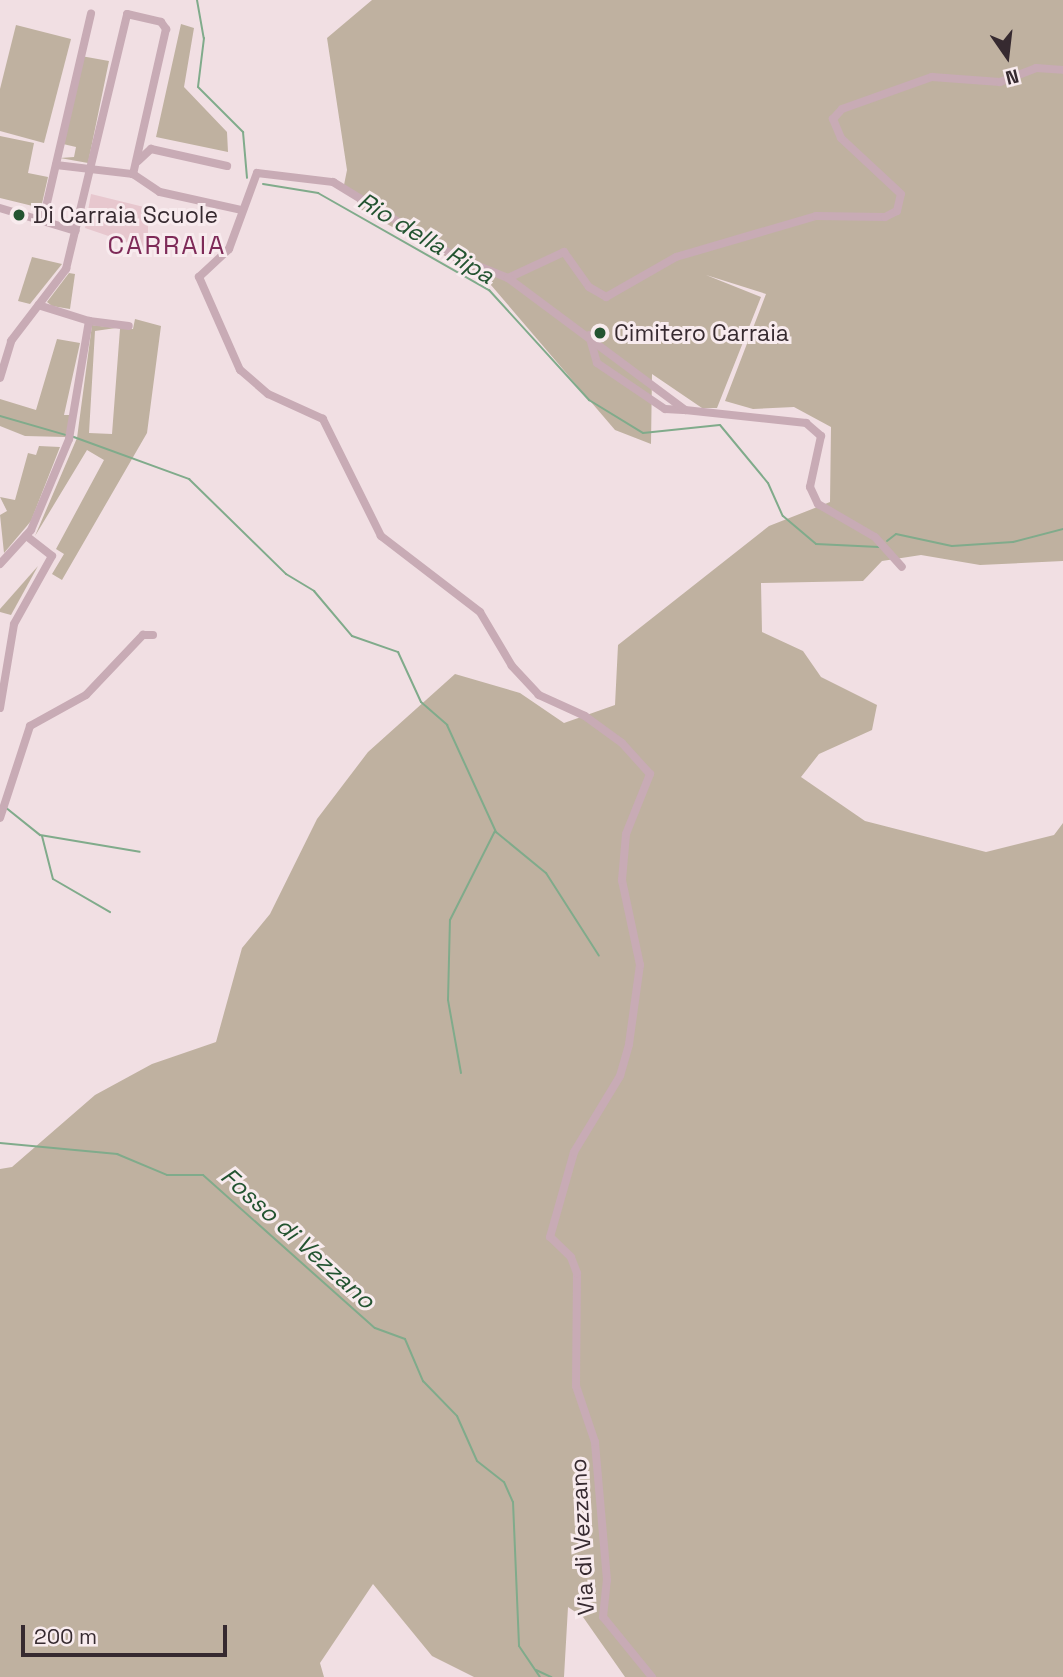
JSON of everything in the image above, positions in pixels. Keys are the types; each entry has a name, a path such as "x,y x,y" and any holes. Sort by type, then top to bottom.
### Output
{"street":[{"path":"43,220 91,13"},
{"path":"0,378 11,341 66,269 127,15 161,22 166,29 133,174"},
{"path":"508,278 564,252 589,287 606,297 676,257 816,216 885,217 897,211 901,194 841,138 833,119 842,108 932,77 1000,82 1036,68 1063,70"},
{"path":"142,140 152,149 227,166"},
{"path":"137,163 152,149"},
{"path":"56,165 91,173 133,174 160,192 242,210 263,170 332,181 456,257 508,278 589,335 685,410"},
{"path":"0,208 76,231"},
{"name":"Via di Vezzano","path":"242,210 229,249 199,277 240,370 268,394 323,419 382,536 480,612 512,666 539,695 613,736 650,774 626,834 622,880 640,965 629,1044 621,1076 574,1152 551,1237 571,1257 577,1273 576,1386 595,1442 607,1580 603,1617 652,1677"},
{"path":"38,304 89,321 130,326"},
{"path":"0,564 26,536 69,439 89,321"},
{"path":"589,335 597,363 665,409 806,423 821,436 810,487 818,505 875,537 902,567"},
{"path":"622,380 631,367"},
{"path":"0,708 0,690 14,624 52,556 26,536"},
{"path":"0,818 30,726 86,695 143,635 153,635"}],"shaded area":[{"path":"372,0 1063,0 1063,561 980,565 921,555 882,561 863,581 761,583 762,632 803,651 821,677 877,705 872,730 819,754 801,777 865,821 986,852 1054,835 1063,823 1063,1677 625,1677 583,1617 568,1607 564,1677 474,1677 432,1656 373,1584 320,1663 324,1677 0,1677 0,1169 12,1167 95,1095 152,1064 216,1042 242,948 270,914 317,819 368,752 455,674 520,693 564,723 615,705 618,645 769,526 830,502 831,427 794,407 753,409 725,401 766,294 706,275 761,297 717,408 702,408 652,374 651,444 615,430 485,278 358,208 356,193 343,190 347,170 327,38"},
{"path":"181,24 194,28 184,87 227,132 228,152 156,137"},
{"path":"16,25 71,39 44,143 0,131 0,89"},
{"path":"81,56 109,61 88,163 60,158 74,157 76,147 63,144"},
{"path":"0,136 34,143 28,173 48,177 41,208 0,198"},
{"path":"91,194 148,208 148,257 132,244 85,228"},
{"path":"32,257 62,264 30,304 18,301"},
{"path":"69,273 75,274 70,309 52,306 47,302"},
{"path":"135,319 161,326 147,433 62,580 52,574 64,554 56,549 104,460 87,450 35,536 77,438 92,325 116,328 95,331 89,433 112,434 120,329 133,329"},
{"path":"57,339 80,343 64,415 70,415 66,437 25,436 0,426 0,399 36,410"},
{"path":"39,446 60,447 31,521 4,553 0,515 7,511 0,497 15,500 28,453 36,455"},
{"path":"38,566 11,615 0,612 0,609"}],"waterway":[{"name":"Rio della Ripa","path":"197,0 204,38 198,87 243,132 247,178"},
{"name":"Rio della Ripa","path":"263,184 318,193 489,290 589,400 643,433 720,425 768,483 783,516 816,544 879,547"},
{"path":"0,416 66,435"},
{"path":"71,436 189,479 286,574 314,591 352,636 398,652 421,702 447,725 496,832 546,873 599,956"},
{"name":"Rio della Ripa","path":"887,541 896,534 952,546 1013,542 1063,529"},
{"path":"5,807 40,835 140,852"},
{"path":"461,1073 448,1000 450,920 495,831"},
{"path":"42,836 53,879 110,912"},
{"name":"Fosso di Vezzano","path":"0,1143 117,1154 167,1175 203,1175 375,1328 405,1339 423,1381 457,1416 477,1461 504,1482 513,1502 519,1646 540,1677"},
{"path":"536,1670 551,1677"}],"place":[{"name":"Di Carraia Scuole","path":"19,215"},
{"name":"Cimitero Carraia","path":"600,333"}],"district":[{"name":"CARRAIA","path":"167,246"}]}
